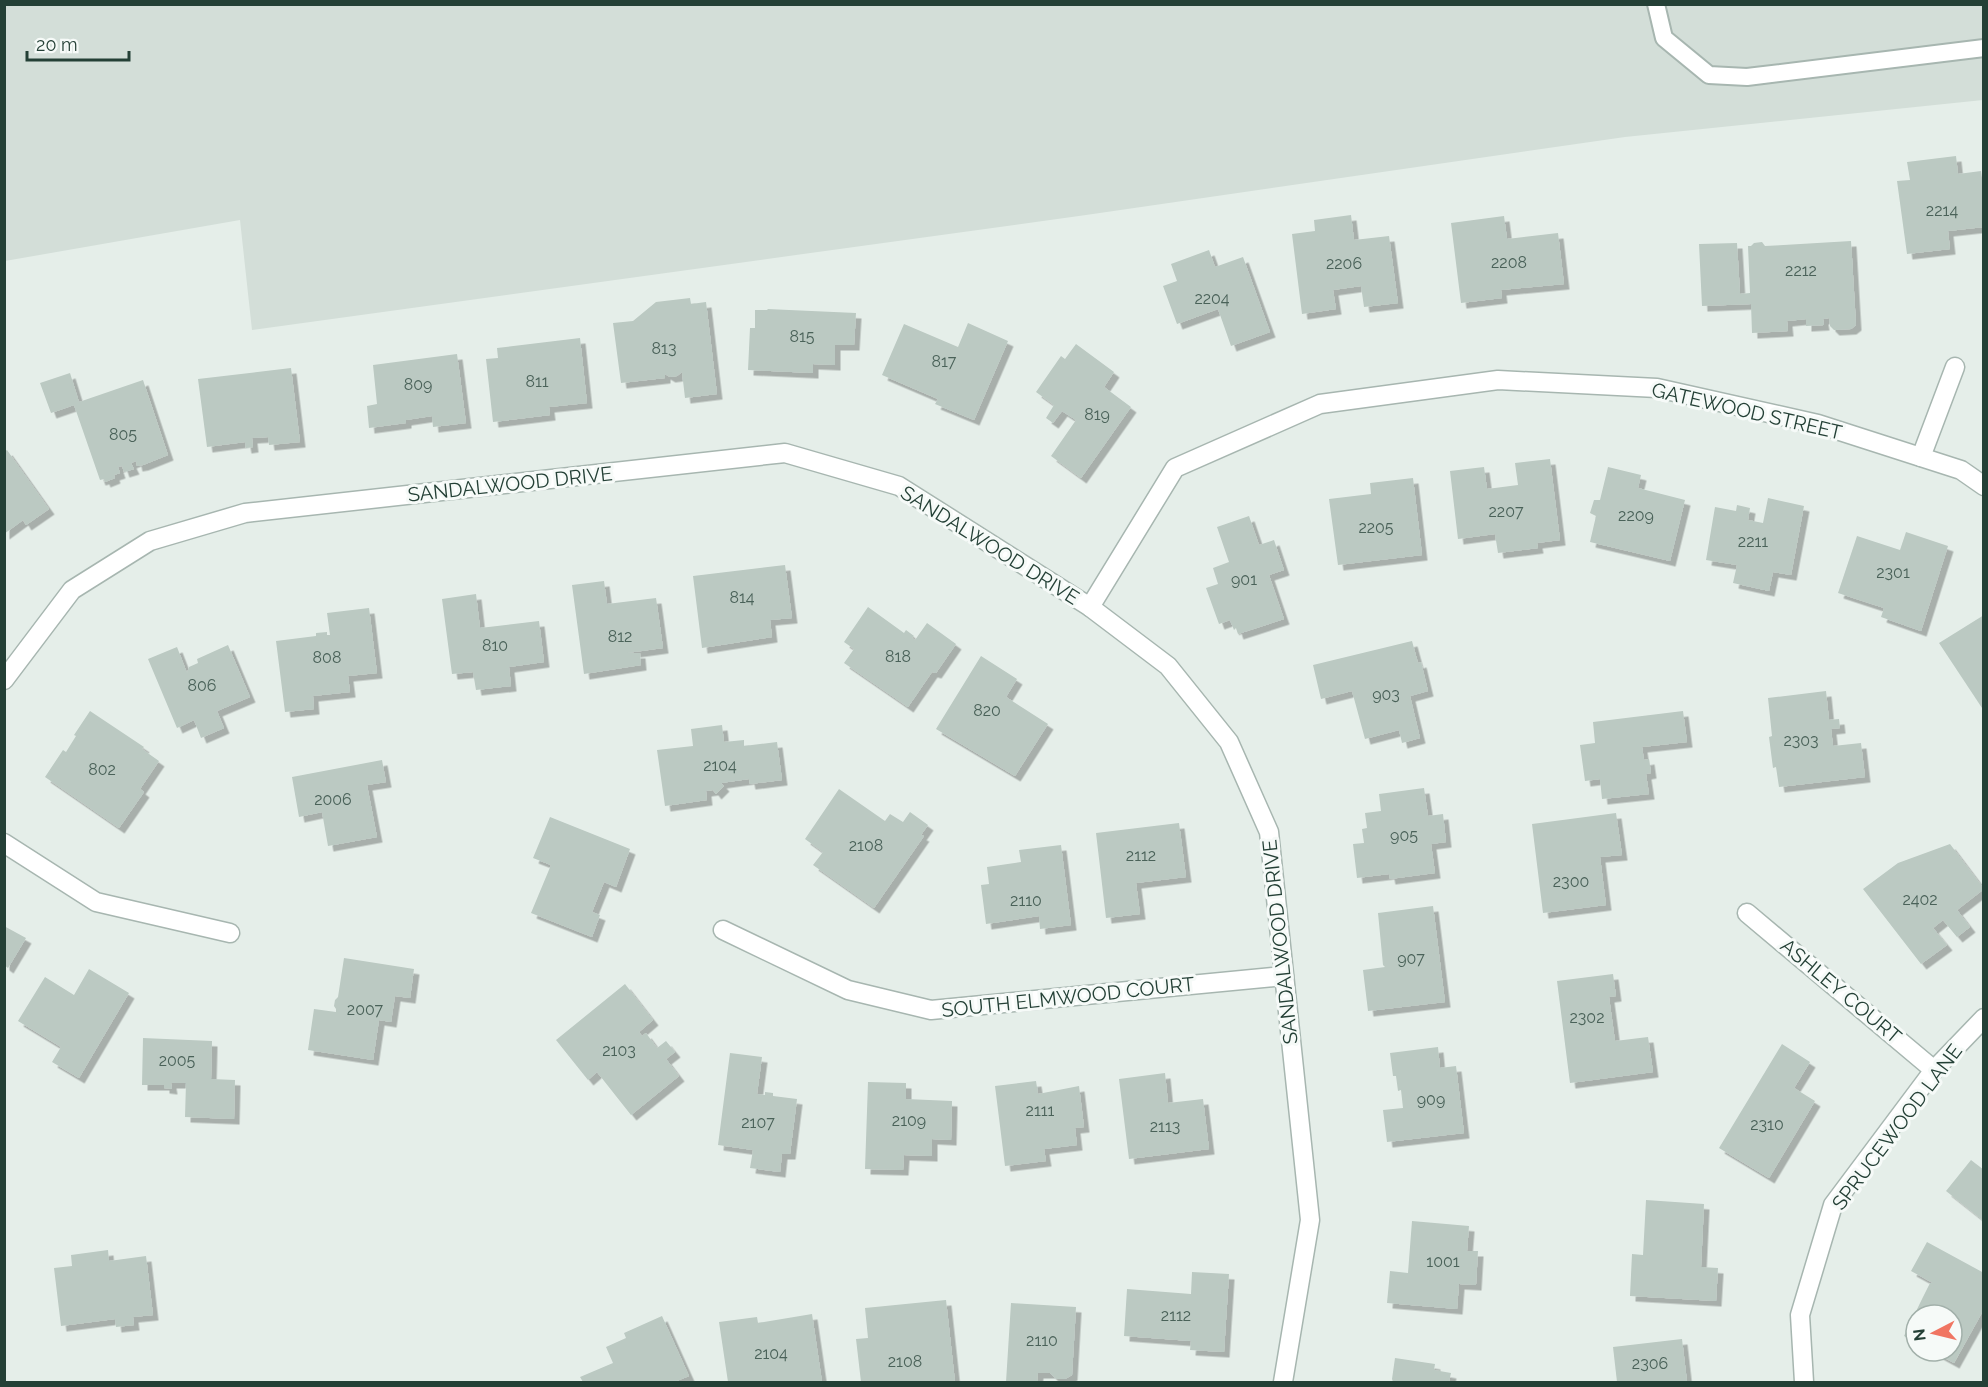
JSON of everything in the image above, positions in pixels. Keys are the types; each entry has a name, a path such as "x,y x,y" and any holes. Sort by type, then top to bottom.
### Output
{"street":[{"path":"1921,457 1955,367"},
{"name":"GATEWOOD STREET","path":"1090,607 1174,468 1320,404 1498,380 1657,388 1818,424 1961,470 1983,486"},
{"name":"SANDALWOOD DRIVE","path":"4,680 72,590 150,541 245,513 785,453 899,486 1090,607 1168,666 1229,742 1269,832 1310,1220 1283,1383"},
{"path":"4,843 96,902 230,933"},
{"name":"ASHLEY COURT","path":"1747,913 1934,1070"},
{"name":"SOUTH ELMWOOD COURT","path":"723,930 848,990 931,1010 1284,976"},
{"name":"SPRUCEWOOD LANE","path":"1804,1383 1800,1315 1833,1205 1934,1070 1983,1018"}],"lane":[{"path":"1656,4 1664,38 1709,75 1747,77 1983,48"}],"shaded area":[{"path":"5,5 1983,5 1983,100 1625,137 1086,215 252,330 240,220 5,261"}],"building":[{"path":"1956,156 1958,174 1981,171 1984,193 1984,227 1948,231 1950,249 1907,254 1897,181 1910,180 1907,162"},
{"path":"1351,215 1354,240 1389,236 1398,303 1364,307 1361,286 1333,290 1336,309 1302,314 1292,234 1315,231 1314,220"},
{"path":"1504,216 1507,239 1558,233 1564,284 1501,290 1502,298 1461,303 1451,223"},
{"path":"1851,241 1856,325 1851,329 1834,330 1830,326 1829,318 1823,319 1824,325 1806,326 1806,319 1787,321 1788,331 1752,333 1751,304 1702,306 1699,244 1737,243 1740,294 1750,293 1748,246 1754,243 1762,242 1765,246"},
{"path":"1209,250 1215,267 1243,257 1270,332 1231,346 1218,309 1177,324 1163,286 1177,281 1171,264"},
{"path":"690,298 691,304 706,302 717,394 685,398 682,372 677,376 670,377 665,374 665,378 621,383 613,323 633,321 656,302"},
{"path":"755,310 856,313 854,345 835,345 835,365 813,364 813,373 748,370 750,328 755,328"},
{"path":"968,323 1008,341 974,420 935,404 938,399 882,375 904,324 958,347"},
{"path":"580,338 587,403 549,407 550,415 493,422 486,359 498,358 497,348"},
{"path":"1076,344 1114,372 1104,387 1131,407 1081,478 1051,456 1076,420 1062,411 1053,423 1046,418 1054,405 1036,392 1061,356 1065,359"},
{"path":"457,354 466,423 433,427 432,416 406,420 406,423 369,428 367,406 377,404 373,365"},
{"path":"291,368 300,442 269,445 268,437 252,438 253,447 246,448 245,442 207,447 198,379"},
{"path":"70,373 79,402 143,380 168,455 143,465 137,466 136,461 131,463 134,469 124,472 122,466 118,467 120,473 114,475 115,478 105,482 104,479 100,480 74,405 51,413 40,383"},
{"path":"7,450 49,509 26,525 23,520 4,534 4,452"},
{"path":"1550,459 1560,540 1537,543 1538,548 1498,553 1495,534 1458,539 1450,471 1484,467 1487,489 1518,485 1515,463"},
{"path":"1608,467 1641,475 1638,488 1685,500 1670,561 1590,542 1596,516 1590,513 1594,500 1600,500"},
{"path":"1413,478 1422,555 1338,565 1329,499 1371,494 1370,483"},
{"path":"1768,498 1804,506 1791,575 1773,572 1769,591 1733,583 1737,565 1706,560 1715,507 1736,511 1737,505 1750,508 1748,520 1763,523"},
{"path":"1249,516 1259,545 1274,540 1284,570 1269,575 1284,619 1238,634 1230,620 1219,624 1206,588 1218,584 1213,568 1229,562 1217,527"},
{"path":"1906,532 1948,546 1921,631 1881,617 1884,608 1838,593 1857,536 1900,550"},
{"path":"785,565 792,618 770,620 772,637 702,648 693,576"},
{"path":"604,581 607,604 656,598 663,648 627,653 640,653 641,665 584,674 572,585"},
{"path":"476,594 480,628 539,621 544,662 509,667 511,686 476,690 473,672 452,674 442,599"},
{"path":"868,607 904,633 906,630 914,636 912,638 915,640 927,623 956,644 936,673 932,672 908,707 844,663 854,649 844,642"},
{"path":"369,608 377,673 348,676 350,692 313,696 314,709 285,712 276,641 316,636 316,633 327,632 327,635 330,635 327,613"},
{"path":"1984,615 1984,711 1939,643"},
{"path":"1412,641 1418,663 1421,662 1428,691 1410,696 1420,738 1402,743 1399,730 1365,739 1352,691 1321,699 1313,665"},
{"path":"228,645 250,697 217,711 224,728 201,738 194,720 177,728 148,659 177,647 187,673 189,667 198,663 197,659"},
{"path":"981,656 1017,679 1006,697 1048,724 1015,776 936,729"},
{"path":"1826,691 1829,720 1839,719 1840,728 1831,729 1833,746 1861,743 1865,777 1779,787 1776,767 1773,768 1769,737 1772,736 1768,698"},
{"path":"90,711 144,747 142,749 159,761 140,789 144,792 119,828 45,777 63,750 66,752"},
{"path":"1683,711 1687,742 1642,747 1644,760 1649,759 1651,773 1646,774 1649,794 1602,799 1600,779 1585,781 1580,745 1595,743 1593,722"},
{"path":"722,725 724,742 744,740 744,746 777,742 782,780 750,784 749,779 721,783 724,786 716,794 713,790 706,791 707,800 665,806 657,750 693,746 691,729"},
{"path":"382,760 386,782 367,785 377,837 328,846 322,812 299,817 292,777"},
{"path":"1424,788 1428,816 1443,814 1446,842 1431,844 1435,873 1390,879 1389,874 1357,878 1353,844 1364,843 1362,829 1367,828 1365,813 1381,811 1379,794"},
{"path":"839,789 885,821 890,814 903,822 910,812 928,825 921,835 924,836 874,908 813,865 823,852 805,839"},
{"path":"1616,813 1622,855 1600,857 1606,905 1543,913 1532,824"},
{"path":"550,817 630,849 616,887 604,882 592,912 600,915 592,937 531,913 551,865 533,858"},
{"path":"1179,823 1186,877 1136,883 1140,914 1106,918 1096,833"},
{"path":"1950,844 1984,889 1957,910 1970,927 1957,937 1943,920 1933,928 1947,945 1921,964 1863,889 1898,863"},
{"path":"1061,845 1071,925 1040,929 1039,916 986,924 981,885 989,884 987,867 1021,862 1019,850"},
{"path":"1433,906 1445,1002 1368,1011 1363,970 1385,967 1378,913"},
{"path":"4,926 26,938 8,968 4,965"},
{"path":"344,958 414,969 410,998 395,996 391,1022 379,1020 373,1060 308,1050 314,1009 336,1012 334,1006 338,997"},
{"path":"89,969 129,993 79,1078 52,1062 61,1047 18,1021 45,977 74,995"},
{"path":"1613,974 1616,996 1609,997 1615,1041 1648,1037 1653,1072 1570,1083 1557,981"},
{"path":"625,984 653,1020 639,1032 642,1036 646,1033 657,1048 666,1041 675,1052 666,1059 679,1076 631,1115 597,1072 588,1080 556,1040"},
{"path":"143,1038 212,1041 211,1079 235,1080 234,1119 185,1117 186,1083 171,1083 172,1089 164,1088 164,1085 142,1085"},
{"path":"1782,1044 1810,1062 1794,1088 1815,1101 1769,1178 1719,1148"},
{"path":"1438,1047 1440,1068 1456,1066 1464,1133 1387,1142 1383,1110 1403,1108 1401,1090 1398,1091 1396,1076 1393,1076 1390,1053"},
{"path":"730,1053 762,1057 757,1094 773,1093 773,1096 797,1099 790,1154 782,1154 780,1172 750,1168 753,1150 718,1145"},
{"path":"1165,1073 1168,1103 1203,1099 1209,1149 1129,1159 1119,1079"},
{"path":"1036,1081 1038,1094 1079,1086 1084,1127 1075,1128 1077,1145 1044,1149 1046,1161 1005,1166 995,1086"},
{"path":"868,1082 906,1083 906,1099 952,1101 951,1140 932,1139 932,1156 904,1155 903,1170 865,1169"},
{"path":"1971,1160 1984,1170 1984,1221 1946,1191"},
{"path":"1646,1200 1704,1204 1701,1267 1718,1268 1716,1301 1630,1296 1632,1254 1643,1255"},
{"path":"1412,1221 1469,1226 1467,1251 1478,1251 1476,1285 1459,1284 1457,1309 1387,1303 1390,1271 1408,1273"},
{"path":"1927,1242 1984,1273 1984,1309 1964,1345 1964,1303 1920,1303 1930,1283 1933,1283 1911,1271"},
{"path":"108,1250 109,1261 146,1256 153,1315 133,1317 134,1325 116,1327 115,1319 61,1326 54,1268 72,1266 71,1255"},
{"path":"1192,1272 1229,1274 1224,1352 1190,1350 1191,1341 1124,1336 1127,1289 1191,1294"},
{"path":"946,1300 955,1382 861,1382 856,1339 868,1338 865,1308"},
{"path":"1011,1303 1076,1307 1072,1375 1065,1379 1056,1379 1050,1373 1038,1373 1037,1382 1006,1382"},
{"path":"812,1314 822,1382 728,1382 719,1322 757,1317 758,1323"},
{"path":"662,1316 689,1376 674,1382 583,1382 580,1377 613,1363 606,1347 626,1338 624,1333"},
{"path":"1682,1339 1687,1382 1617,1382 1613,1347"},
{"path":"1395,1358 1435,1364 1434,1370 1451,1373 1449,1382 1393,1382"}]}
